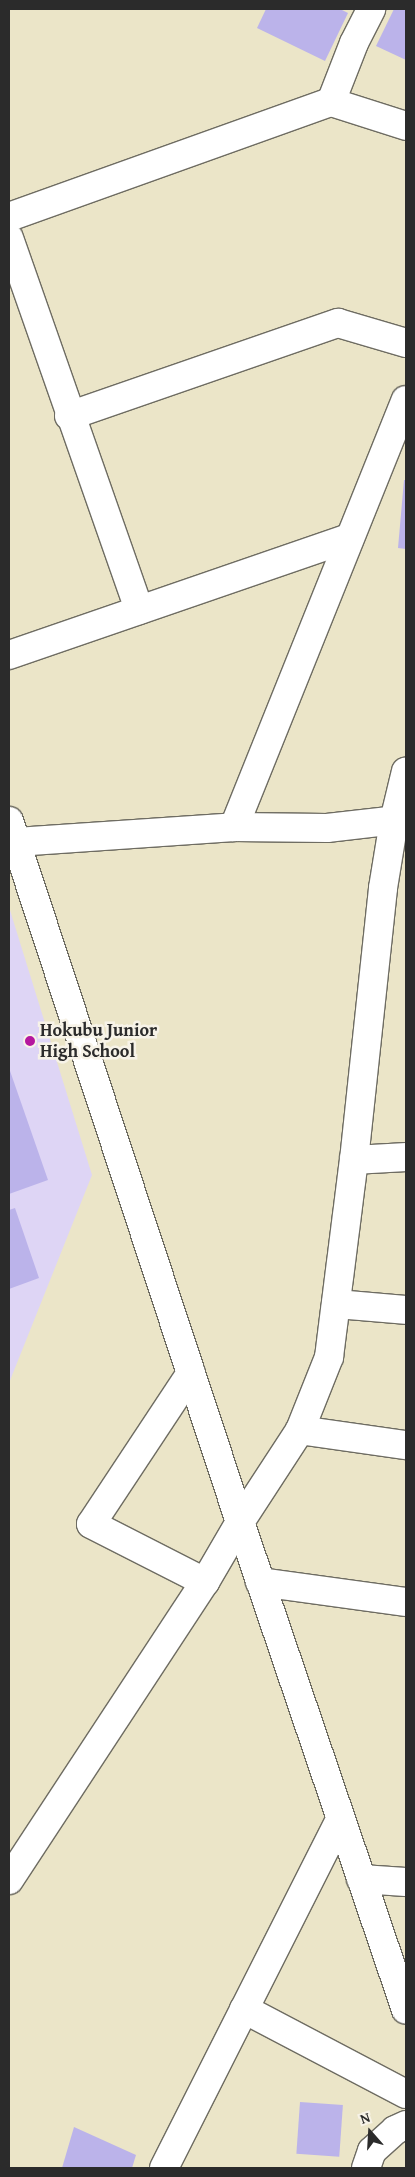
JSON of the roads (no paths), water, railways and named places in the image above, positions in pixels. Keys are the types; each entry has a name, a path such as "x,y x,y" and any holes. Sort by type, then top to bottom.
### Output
{"street":[{"path":"331,102 354,43 371,9"},
{"path":"9,218 331,102 406,126"},
{"path":"9,238 69,416 139,610"},
{"path":"69,416 338,323 406,343"},
{"path":"234,826 406,400"},
{"path":"9,655 349,538"},
{"path":"9,1880 205,1582 240,1522 300,1430 329,1357 354,1160 383,888 400,820 406,771"},
{"path":"400,820 327,828 234,826 12,832 260,1582 406,2010"},
{"path":"354,1160 406,1157"},
{"path":"336,1304 406,1310"},
{"path":"191,1373 91,1524 205,1582"},
{"path":"300,1430 406,1445"},
{"path":"260,1582 406,1602"},
{"path":"164,2168 340,1819"},
{"path":"361,1879 406,1882"},
{"path":"244,2010 406,2094"},
{"path":"366,2168 372,2151 396,2130 406,2125"}],"place":[{"name":"Hokubu Junior High School","path":"30,1041"}]}
